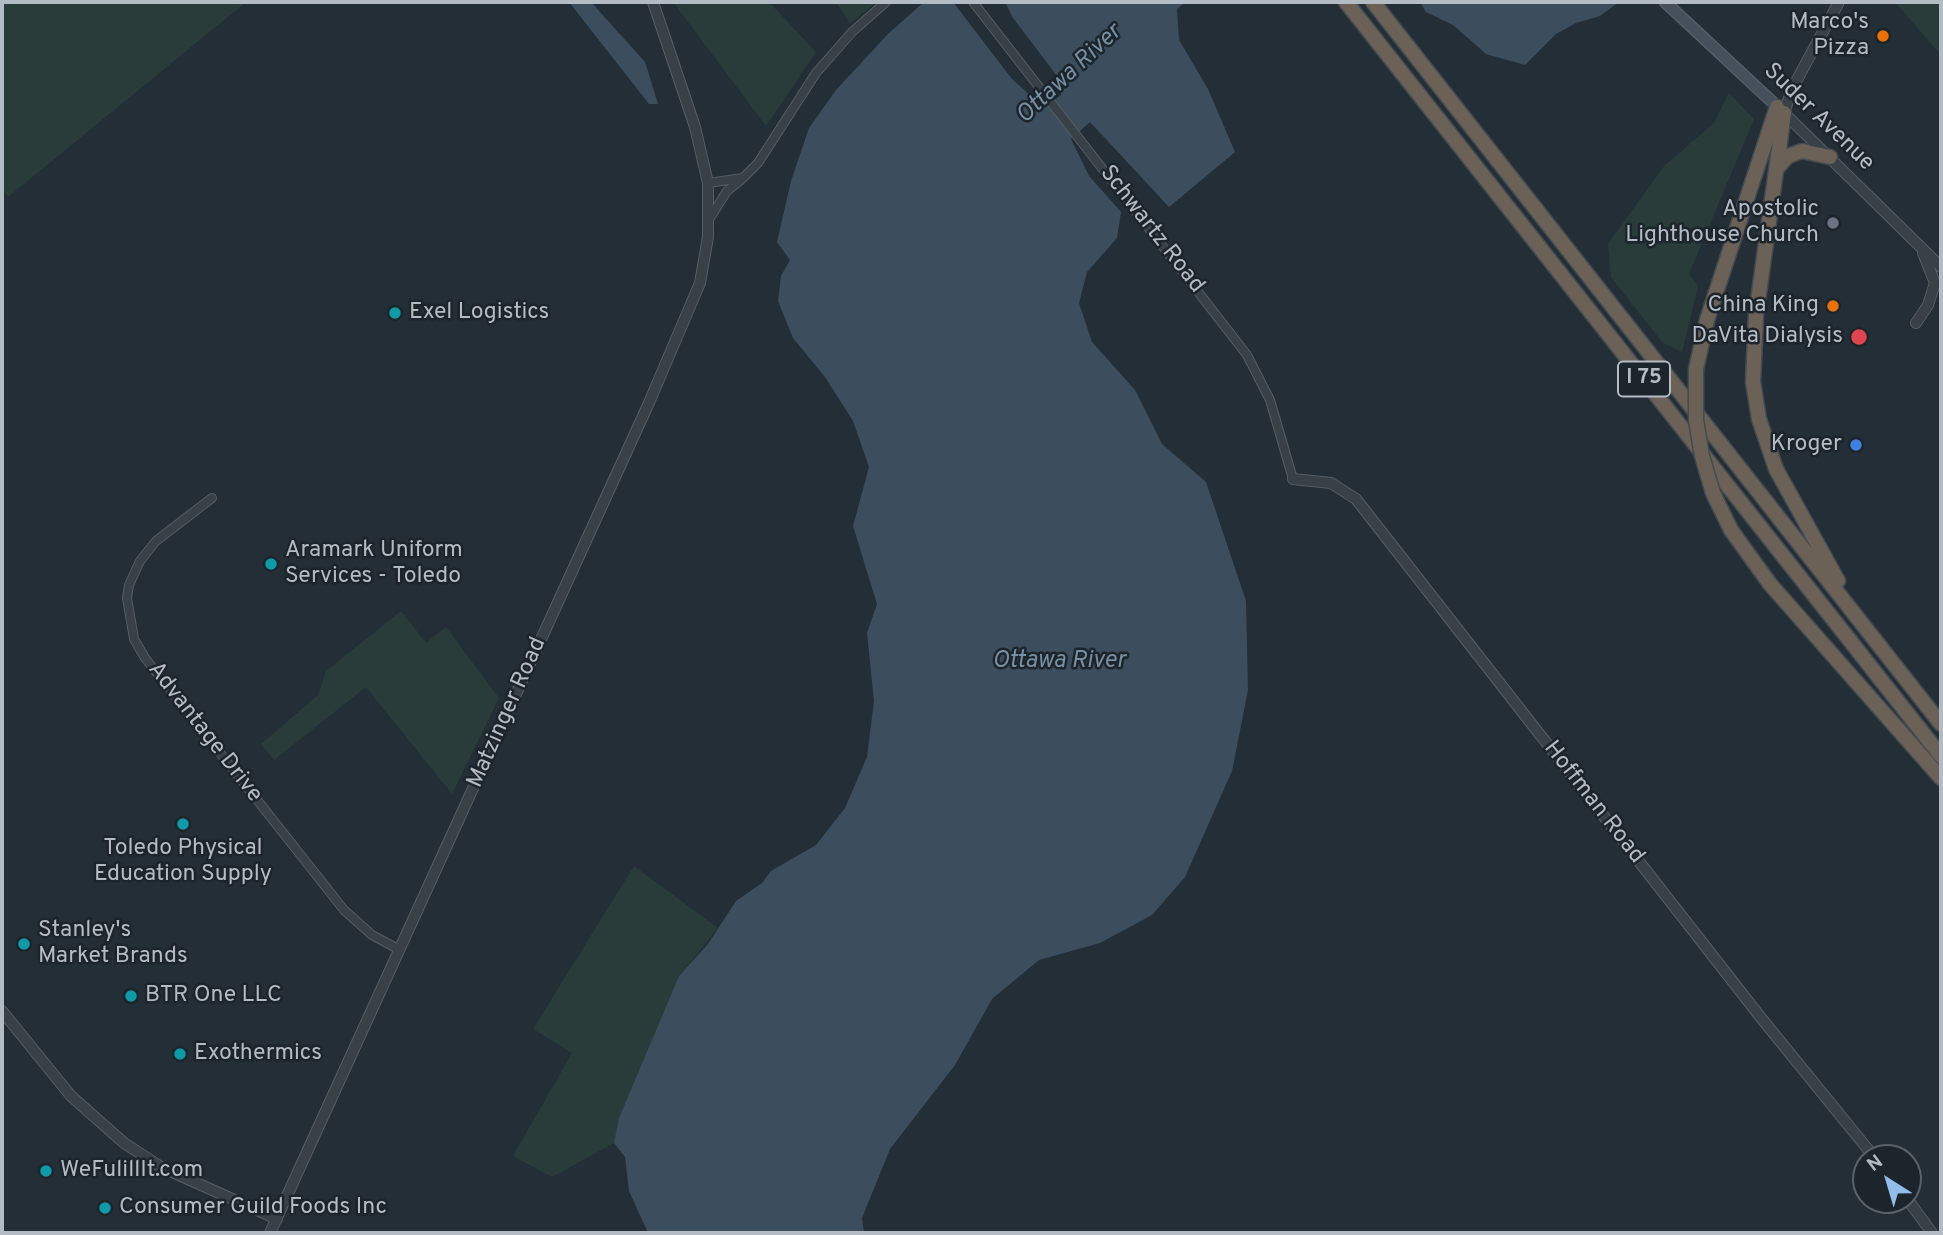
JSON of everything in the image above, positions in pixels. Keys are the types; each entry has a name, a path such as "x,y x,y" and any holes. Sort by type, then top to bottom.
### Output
{"highway":[{"name":"I 75","path":"1346,2 1941,756"},
{"name":"I 75","path":"1373,2 1941,723"},
{"path":"1780,110 1777,168 1754,327 1753,370 1757,407 1776,469 1855,614"},
{"path":"1780,110 1706,320 1696,369 1696,420 1702,456 1713,493 1738,542 1770,584 1941,778"},
{"path":"1777,168 1788,156 1802,151 1830,157"}],"main road":[{"name":"Suder Avenue","path":"1665,2 1780,110"}],"street":[{"name":"Matzinger Road","path":"270,1233 684,326 700,283 708,221 708,183 695,127 653,2"},
{"path":"708,221 727,191 758,163 816,73 852,32 886,2"},
{"name":"Schwartz Road","path":"973,2 1247,355 1270,400 1293,479"},
{"path":"1780,110 1839,2"},
{"name":"Suder Avenue","path":"1780,110 1941,267"},
{"path":"708,183 743,178"},
{"path":"1916,323 1928,305 1935,283 1931,267 1918,244"},
{"name":"Hoffman Road","path":"1293,479 1331,483 1356,499 1754,1009 1864,1144"},
{"name":"Advantage Drive","path":"212,498 156,541 140,561 129,585 127,598 134,639 145,658 345,910 372,935 400,950"},
{"path":"2,1011 71,1096 124,1143 161,1167 277,1219"},
{"path":"1918,1214 1932,1233"}],"green space":[{"path":"2,2 246,2 8,197 2,189"},
{"path":"673,2 769,2 816,52 766,126"},
{"path":"836,2 877,2 850,24"},
{"path":"1895,2 1941,2 1941,55"},
{"path":"1729,93 1754,119 1689,274 1698,286 1682,352 1663,343 1611,277 1608,244 1664,166 1714,123"},
{"path":"401,611 426,643 446,627 499,698 452,794 366,687 274,760 261,744 318,695 326,671"},
{"path":"634,866 718,928 679,976 620,1118 614,1143 552,1177 513,1156 572,1053 533,1029"}],"water":[{"path":"569,2 591,2 645,62 658,104 649,104"},
{"name":"Ottawa River","path":"924,2 953,2 1012,79 1044,108 1061,95 1057,76 1013,18 1005,2 1186,2 1177,9 1179,40 1208,89 1235,152 1169,207 1090,122 1071,139 1089,176 1121,212 1117,238 1087,272 1079,303 1092,342 1135,390 1162,444 1206,482 1246,601 1248,690 1232,771 1185,877 1152,915 1100,943 1039,960 992,999 955,1065 890,1149 862,1218 864,1233 648,1233 629,1191 625,1157 614,1143 619,1118 679,976 708,944 736,901 762,883 771,871 816,845 845,808 867,757 874,701 867,633 877,604 853,526 869,467 853,421 825,377 793,338 778,301 781,276 790,260 777,242 791,181 809,128 836,90 888,34"},
{"path":"1420,2 1619,2 1600,16 1576,23 1556,34 1525,65 1486,54 1453,25 1426,12"}],"place":[{"name":"Marco's Pizza","path":"1883,36"},
{"name":"Apostolic Lighthouse Church","path":"1833,223"},
{"name":"China King","path":"1833,306"},
{"name":"Exel Logistics","path":"395,313"},
{"name":"DaVita Dialysis","path":"1859,337"},
{"name":"Kroger","path":"1856,445"},
{"name":"Aramark Uniform Services - Toledo","path":"271,564"},
{"name":"Toledo Physical Education Supply","path":"183,824"},
{"name":"Stanley's Market Brands","path":"24,944"},
{"name":"BTR One LLC","path":"131,996"},
{"name":"Exothermics","path":"180,1054"},
{"name":"WeFulillIt.com","path":"46,1171"},
{"name":"Consumer Guild Foods Inc","path":"105,1208"}]}
